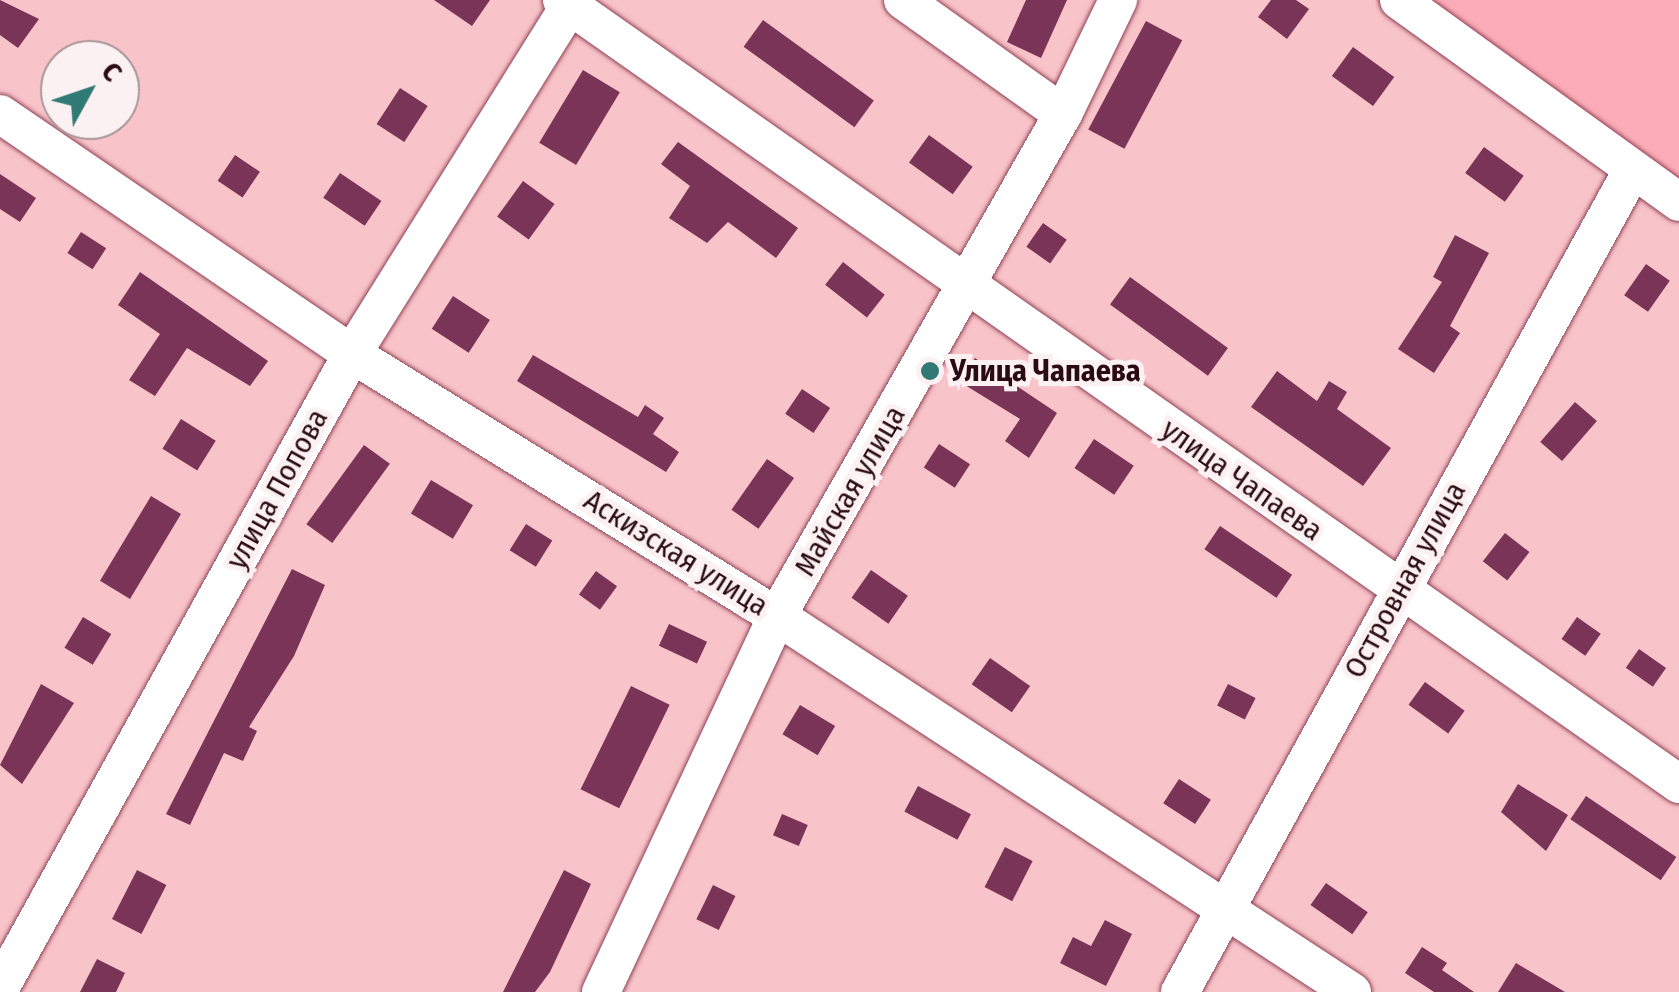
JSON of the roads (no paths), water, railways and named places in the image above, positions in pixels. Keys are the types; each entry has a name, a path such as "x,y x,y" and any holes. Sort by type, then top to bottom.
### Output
{"street":[{"path":"902,0 1063,114"},
{"name":"Майская улица","path":"601,992 777,616 968,287 1063,114 1118,0"},
{"path":"1399,0 1679,202"},
{"name":"улица Чапаева","path":"568,2 1401,592 1679,784"},
{"name":"улица Попова","path":"0,988 352,354 568,2"},
{"name":"Аскизская улица","path":"0,114 352,354 777,616 1223,902 1352,992"},
{"name":"Островная улица","path":"1180,992 1223,902 1401,592 1633,169"}],"place":[{"name":"Улица Чапаева","path":"930,371"}]}
